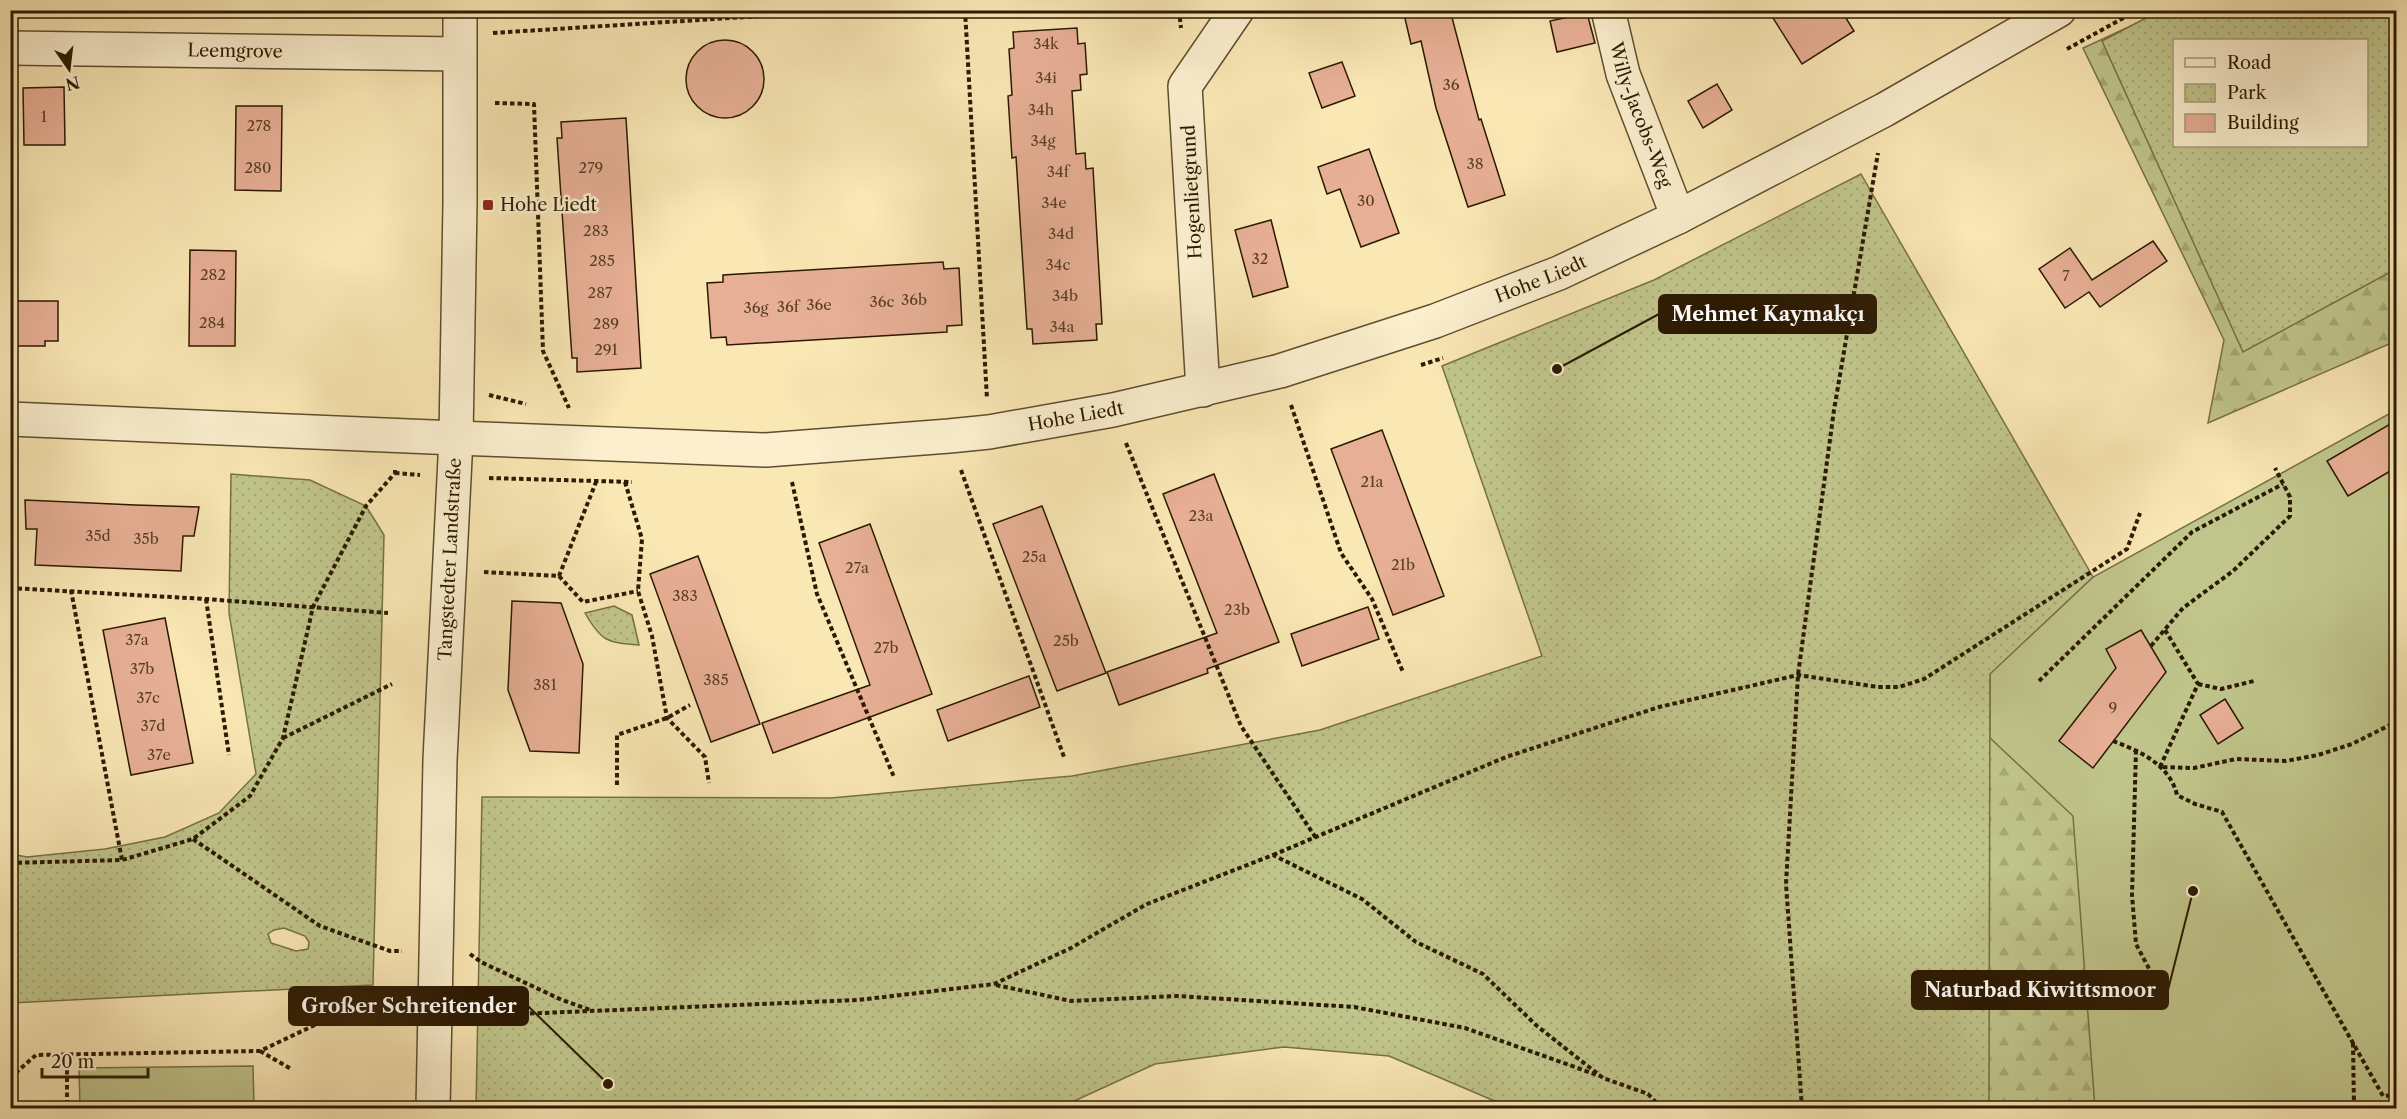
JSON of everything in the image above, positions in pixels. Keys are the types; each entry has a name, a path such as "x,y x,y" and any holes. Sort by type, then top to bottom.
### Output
{"street":[{"name":"Hogenlietgrund","path":"1203,390 1185,86 1237,10"},
{"name":"Willy-Jacobs-Weg","path":"1608,10 1623,74 1678,217"},
{"name":"Hohe Liedt","path":"10,419 766,450 989,432 1113,410 1280,371 1435,321 1559,273 1678,217 1884,110 2050,13"},
{"name":"Leemgrove","path":"10,48 459,34"},
{"name":"Tangstedter Landstraße","path":"433,1108 440,760 456,438 460,203 459,34"}],"path":[{"path":"459,34 857,10"},
{"path":"965,10 987,400 976,401"},
{"path":"459,102 534,104 543,351 572,414"},
{"path":"1802,1108 1786,884 1798,675 1834,410 1879,149"},
{"path":"483,393 528,405"},
{"path":"1291,405 1341,553 1372,599 1403,672"},
{"path":"10,863 122,860 193,839 249,796 283,738 313,607 366,506 395,473 395,436"},
{"path":"1126,442 1241,726 1316,838"},
{"path":"2151,646 2183,608 2233,571 2290,516 2290,497 2275,468"},
{"path":"961,469 1065,757"},
{"path":"395,473 423,475"},
{"path":"559,576 596,482"},
{"path":"625,482 642,539 638,591 652,636 666,718 705,757 709,783"},
{"path":"792,482 817,594 894,777"},
{"path":"2039,681 2192,532 2283,484"},
{"path":"10,1078 36,1055 260,1051 317,1024 366,1012 434,1017 597,1012 858,1000 994,984 1071,948 1147,904 1316,838 1506,757 1659,707 1798,675 1878,687 1899,687 1924,679 2127,549 2140,513"},
{"path":"448,570 559,576 582,603 638,591"},
{"path":"10,588 71,590 388,613"},
{"path":"71,590 122,860"},
{"path":"207,599 230,755"},
{"path":"2165,630 2198,684 2221,689 2254,681"},
{"path":"283,738 392,684"},
{"path":"2160,767 2198,684"},
{"path":"617,785 617,735 666,718 690,705"},
{"path":"2160,767 2194,768 2236,759 2286,761 2352,744 2397,722"},
{"path":"2113,741 2136,750 2160,767 2174,782 2177,795 2195,804 2222,812 2384,1096 2397,1095"},
{"path":"2136,750 2132,895 2136,944 2154,978"},
{"path":"193,839 320,926 390,951 463,949 481,962 562,1000 597,1012"},
{"path":"1273,855 1362,899 1416,942 1483,974 1537,1026 1603,1078"},
{"path":"994,984 1071,1001 1177,996 1354,1007 1465,1028 1648,1094 1661,1108"},
{"path":"2353,1043 2354,1108"},
{"path":"260,1051 291,1069"},
{"path":"67,1055 67,1108"}],"green space":[{"path":"2161,10 2396,11 2396,269 2243,352 2102,41"},
{"path":"2163,11 2396,11 2396,341 2208,423 2224,340 2083,48"},
{"path":"1861,174 2093,577 1990,674 1989,1108 1511,1108 1389,1056 1284,1047 1155,1064 1059,1108 476,1108 482,797 831,798 1072,776 1320,730 1542,656 1442,366 1654,280"},
{"path":"2396,410 2396,1108 1989,1108 1990,673 2093,577"},
{"path":"231,474 310,480 366,506 384,535 373,985 11,1003 11,854 27,857 105,849 165,837 219,813 256,774 229,613","holes":["284,928 305,936 309,942 308,949 296,951 271,943 268,934"]},
{"path":"614,606 632,615 639,645 606,639 596,630 585,613"},
{"path":"1956,706 2073,816 2095,1108 1810,1108"},
{"path":"253,1066 254,1108 80,1108 79,1068"}],"building":[{"path":"1403,10 1450,10 1479,120 1481,119 1505,195 1468,207 1436,108 1421,41 1411,44"},
{"path":"1768,10 1841,10 1854,31 1802,64"},
{"path":"1587,13 1595,43 1557,52 1550,21"},
{"path":"1077,28 1078,44 1085,43 1087,74 1080,75 1081,90 1072,91 1076,154 1085,153 1086,169 1093,168 1102,324 1096,324 1097,340 1033,344 1032,329 1027,329 1016,157 1012,158 1008,96 1012,95 1009,49 1014,48 1013,32"},
{"path":"725,40 740,43 753,51 761,64 764,79 761,94 753,107 740,115 725,118 710,115 697,107 689,94 686,79 689,64 697,51 710,43"},
{"path":"1342,62 1355,96 1322,108 1309,73"},
{"path":"1717,84 1732,110 1703,128 1688,101"},
{"path":"64,87 65,145 24,145 23,88"},
{"path":"236,106 282,106 281,191 235,190"},
{"path":"626,118 641,368 577,372 577,358 572,358 557,138 562,138 561,122"},
{"path":"1369,149 1399,233 1361,247 1340,189 1327,194 1318,167"},
{"path":"1271,220 1288,287 1253,297 1235,230"},
{"path":"2153,241 2167,261 2100,307 2089,292 2065,308 2039,269 2070,248 2092,280"},
{"path":"190,250 236,251 235,346 189,346"},
{"path":"943,262 944,269 959,268 962,325 947,326 947,332 727,345 726,337 711,338 707,283 723,282 723,275"},
{"path":"10,301 58,301 58,341 45,341 45,346 10,346"},
{"path":"2397,420 2397,467 2348,496 2327,461"},
{"path":"1382,430 1444,596 1393,615 1331,449"},
{"path":"1214,474 1279,642 1207,669 1208,673 1119,705 1107,672 1217,633 1163,494"},
{"path":"25,500 199,507 194,536 183,536 181,571 35,565 37,529 26,529"},
{"path":"1042,506 1106,673 1057,691 993,524"},
{"path":"870,524 932,694 773,753 762,723 870,685 819,543"},
{"path":"698,556 760,724 711,742 650,574"},
{"path":"512,601 561,603 583,664 579,753 530,751 508,690"},
{"path":"1368,607 1379,639 1302,666 1291,634"},
{"path":"165,618 193,763 131,775 103,630"},
{"path":"2141,630 2166,672 2093,768 2059,741 2116,668 2106,649"},
{"path":"1029,676 1040,707 948,741 937,710"},
{"path":"2225,699 2243,728 2218,744 2200,715"}],"place":[{"name":"Hohe Liedt","path":"488,205"},
{"name":"Mehmet Kaymakçı","path":"1557,369"},
{"name":"Naturbad Kiwittsmoor","path":"2193,891"},
{"name":"Großer Schreitender","path":"608,1084"}]}
